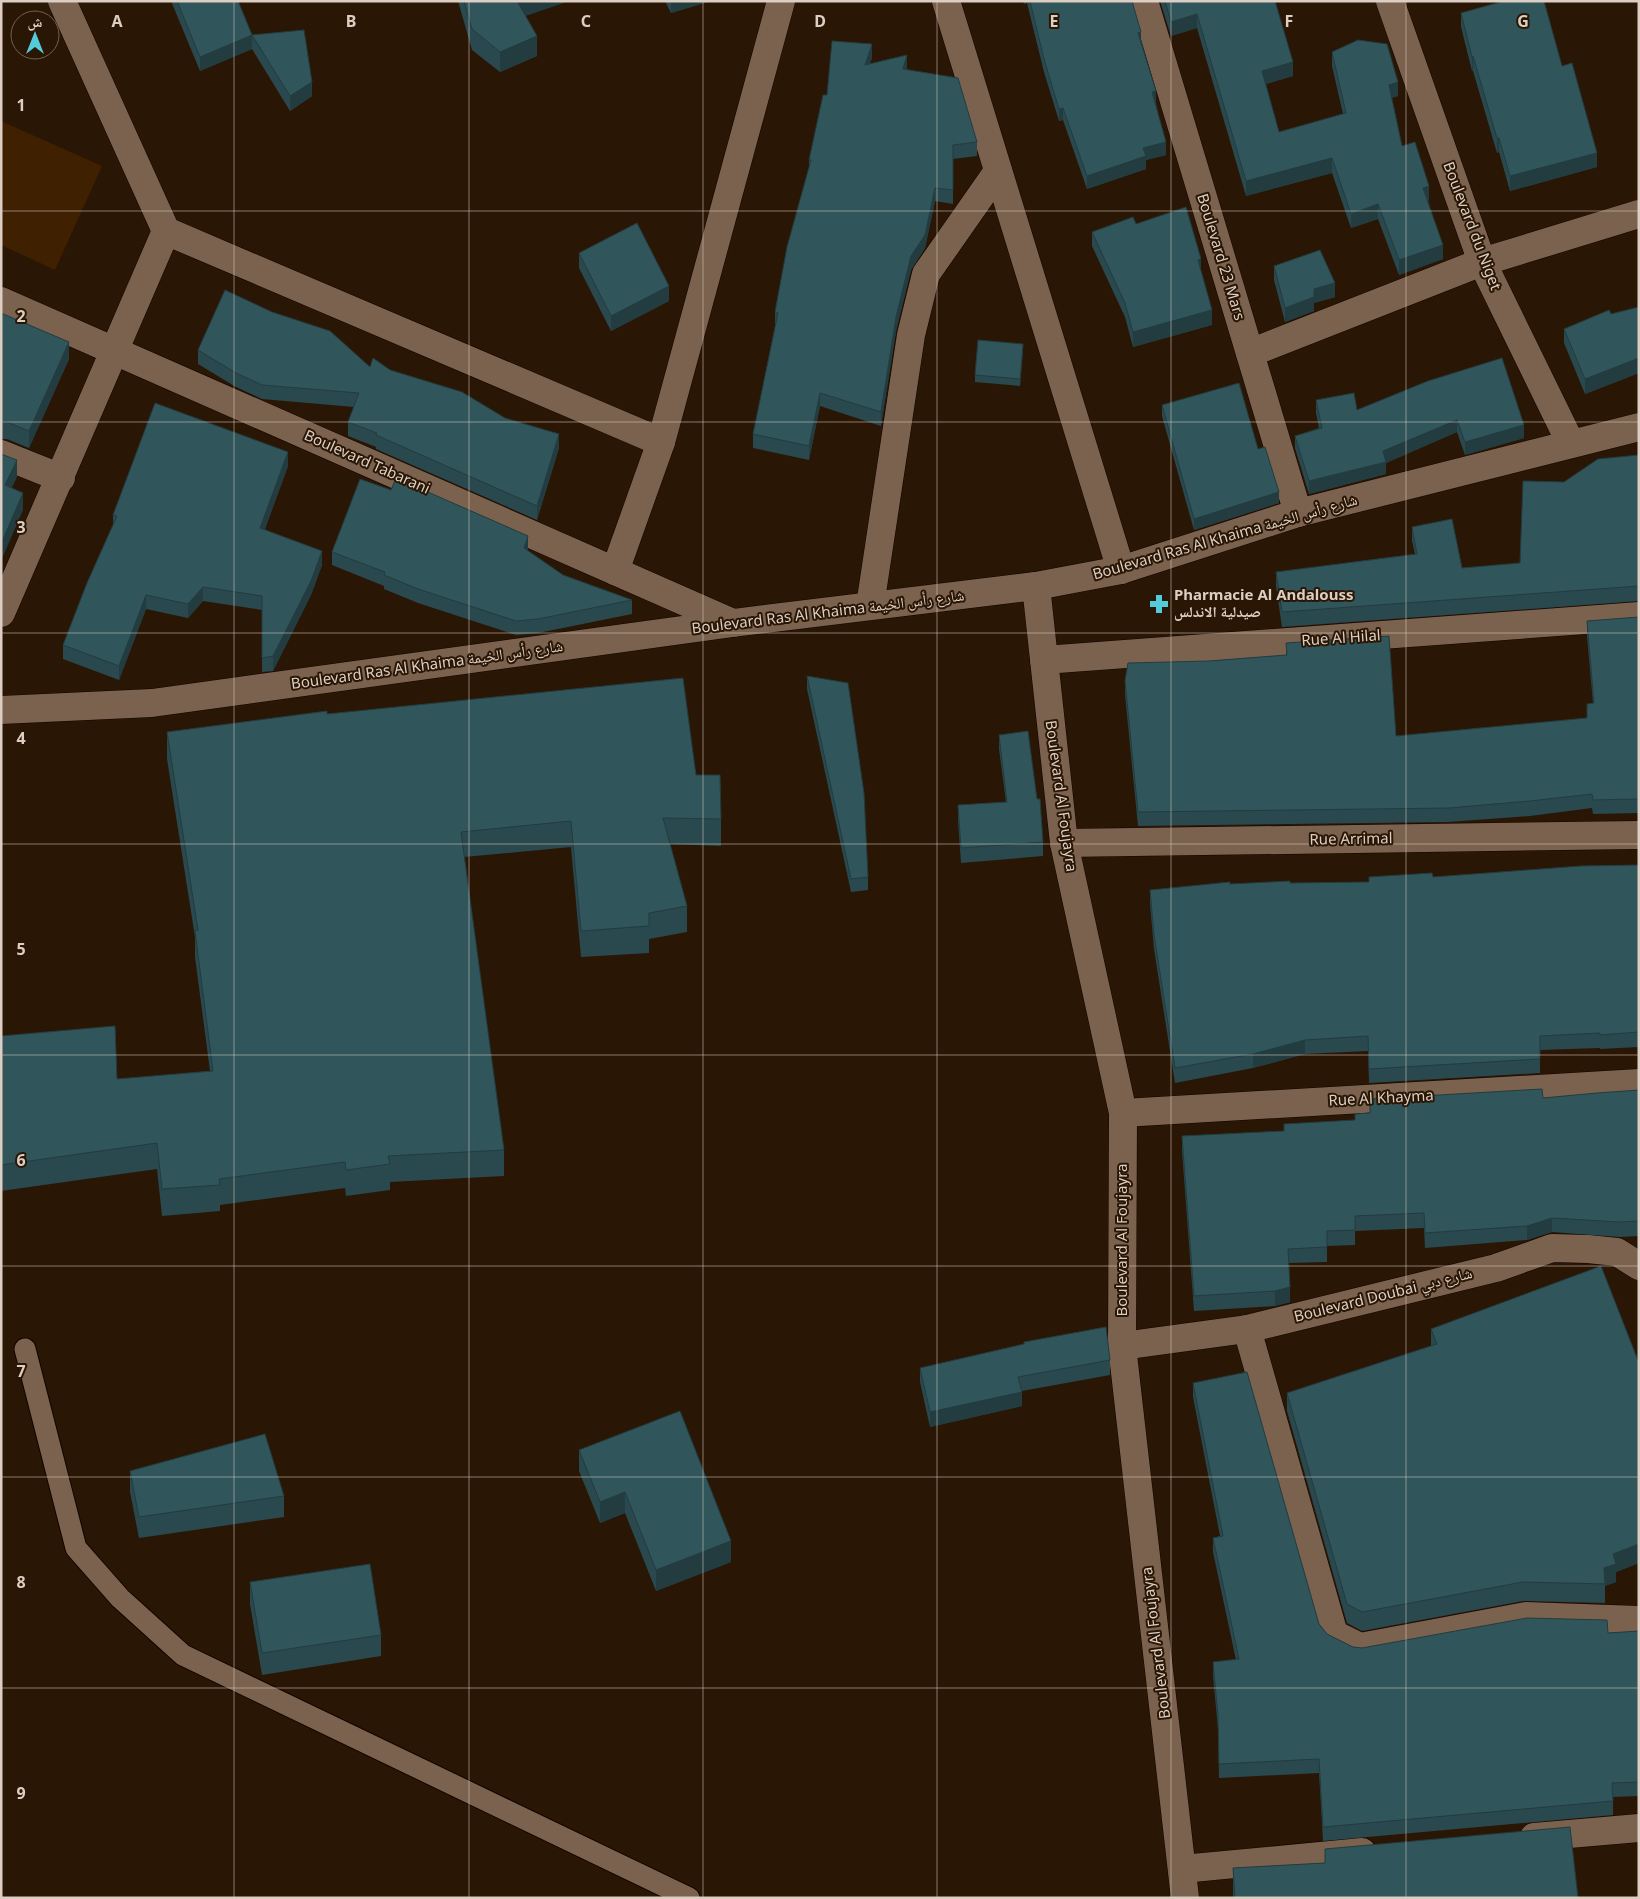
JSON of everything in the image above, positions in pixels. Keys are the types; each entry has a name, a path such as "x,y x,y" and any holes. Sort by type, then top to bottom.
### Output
{"street":[{"path":"62,1 166,231 661,442"},
{"path":"615,571 661,442 781,1"},
{"path":"946,1 1121,570"},
{"name":"Boulevard 23 Mars","path":"1144,1 1298,513"},
{"name":"Boulevard du Niget","path":"1390,1 1482,262 1570,444"},
{"path":"870,606 911,335 926,274 998,171"},
{"path":"1250,353 1482,262 1639,214"},
{"path":"1,613 61,478 166,231"},
{"name":"Boulevard Tabarani","path":"1,300 733,623"},
{"name":"Boulevard Ras Al Khaima شارع رأس الخيمة","path":"1,710 152,703 733,623 1036,586 1121,570 1298,513 1639,427"},
{"path":"1,454 61,478"},
{"name":"Boulevard Al Foujayra","path":"1036,586 1064,843 1123,1113 1122,1346 1184,1898"},
{"name":"Rue Al Hilal","path":"1044,660 1639,616"},
{"name":"Rue Arrimal","path":"1064,843 1639,834"},
{"name":"Rue Al Khayma","path":"1123,1113 1639,1083"},
{"name":"Boulevard Doubai شارع دبي","path":"1122,1346 1247,1328 1496,1268 1552,1248 1618,1252 1639,1266"},
{"path":"1247,1328 1334,1634 1360,1647 1526,1616 1639,1620"},
{"path":"1510,1839 1639,1828"},
{"path":"1182,1869 1390,1850"}],"lane":[{"path":"25,1349 76,1548 120,1598 183,1655 689,1898"}],"shaded area":[{"path":"1,121 102,166 55,270 1,245"}],"building":[{"path":"177,1 238,1 252,35 200,57"},
{"path":"464,1 517,1 537,36 500,52 472,29"},
{"path":"1030,1 1132,1 1141,32 1138,33 1156,91 1152,92 1166,142 1143,148 1146,156 1087,176 1063,108 1059,109 1044,59"},
{"path":"1165,1 1275,1 1293,62 1262,71 1279,132 1346,113 1332,52 1358,40 1387,44 1398,82 1389,85 1402,146 1415,142 1429,186 1423,188 1443,245 1399,260 1378,204 1351,214 1332,158 1246,181 1197,14 1171,22"},
{"path":"1504,1 1544,1 1562,66 1572,63 1597,153 1510,176 1472,57 1461,13"},
{"path":"304,30 312,82 290,96 252,35"},
{"path":"832,41 872,44 865,65 907,55 903,69 958,78 977,142 953,145 953,190 935,188 925,235 911,256 896,317 881,412 820,393 809,446 753,434 778,313 775,312 787,247 811,160 809,160 823,95 827,95"},
{"path":"1186,207 1201,259 1198,260 1212,310 1133,332 1125,303 1092,232 1133,217 1136,224"},
{"path":"637,223 669,286 611,316 579,253"},
{"path":"1320,250 1335,283 1314,289 1314,297 1285,308 1274,266"},
{"path":"225,290 272,312 330,331 370,367 373,358 390,370 462,392 505,418 559,434 537,506 376,435 377,433 348,422 359,393 262,385 236,373 198,350"},
{"path":"1639,307 1639,358 1585,379 1564,329 1609,310 1611,314"},
{"path":"1,313 69,342 29,431 7,422 1,422"},
{"path":"978,340 1023,344 1020,379 975,375"},
{"path":"1502,358 1524,425 1465,442 1457,420 1383,451 1386,462 1309,481 1295,436 1322,428 1316,400 1354,393 1357,410 1428,381"},
{"path":"1239,383 1258,449 1265,447 1279,492 1194,519 1162,405"},
{"path":"155,403 288,452 260,528 322,551 311,581 273,656 262,658 262,596 203,587 188,604 146,595 119,666 63,645 87,583 117,516 113,515"},
{"path":"1,454 17,460 5,485 23,493 1,544"},
{"path":"1639,455 1639,586 1282,612 1276,572 1417,554 1412,527 1452,519 1462,568 1520,563 1523,481 1564,482 1598,459"},
{"path":"396,478 528,536 524,548 563,575 632,600 538,619 516,621 418,589 384,575 385,572 332,552 360,479 391,490"},
{"path":"1639,617 1639,799 1593,800 1592,794 1448,808 1138,812 1125,681 1128,663 1209,661 1287,655 1286,643 1389,636 1396,736 1587,718 1587,704 1594,703 1587,621"},
{"path":"807,676 848,683 864,793 868,877 851,879"},
{"path":"683,678 696,775 720,775 721,819 663,818 687,906 649,913 649,926 581,931 571,821 461,832 504,1150 388,1156 390,1164 346,1170 345,1162 219,1179 220,1185 162,1189 157,1143 1,1165 1,1036 115,1026 117,1079 213,1071 195,931 198,930 167,732 327,711 327,714"},
{"path":"1028,731 1037,799 1040,799 1043,842 961,848 958,805 1007,802 999,735"},
{"path":"1639,865 1639,1032 1540,1036 1540,1059 1369,1069 1368,1036 1305,1040 1253,1054 1175,1068 1154,935 1150,890 1230,882 1230,884 1290,881 1290,883 1369,882 1369,877 1432,873 1433,877 1581,866"},
{"path":"1542,1089 1543,1098 1639,1090 1639,1221 1619,1222 1552,1218 1527,1226 1425,1233 1424,1213 1355,1216 1355,1230 1327,1231 1327,1247 1288,1249 1290,1287 1275,1291 1194,1296 1182,1136 1284,1131 1284,1124 1355,1120 1355,1114 1370,1113 1370,1099"},
{"path":"1601,1266 1639,1363 1639,1544 1613,1554 1616,1564 1604,1568 1605,1584 1523,1582 1362,1612 1347,1604 1287,1393 1437,1344 1431,1329"},
{"path":"1106,1327 1110,1360 1018,1377 1022,1392 930,1412 920,1368 1024,1344 1024,1342"},
{"path":"1247,1372 1319,1624 1327,1634 1353,1647 1362,1648 1527,1618 1607,1620 1608,1633 1639,1631 1639,1782 1612,1783 1613,1801 1323,1827 1319,1759 1219,1764 1218,1715 1213,1662 1239,1659 1213,1538 1223,1536 1193,1383"},
{"path":"680,1411 731,1541 656,1570 625,1492 600,1502 579,1450"},
{"path":"265,1434 284,1496 139,1517 130,1471"},
{"path":"370,1564 381,1635 262,1653 250,1582"},
{"path":"1570,1827 1578,1898 1235,1898 1233,1868 1325,1863 1325,1849"}],"place":[{"name":"Pharmacie Al Andalouss صيدلية الاندلس","path":"1159,604"}]}
